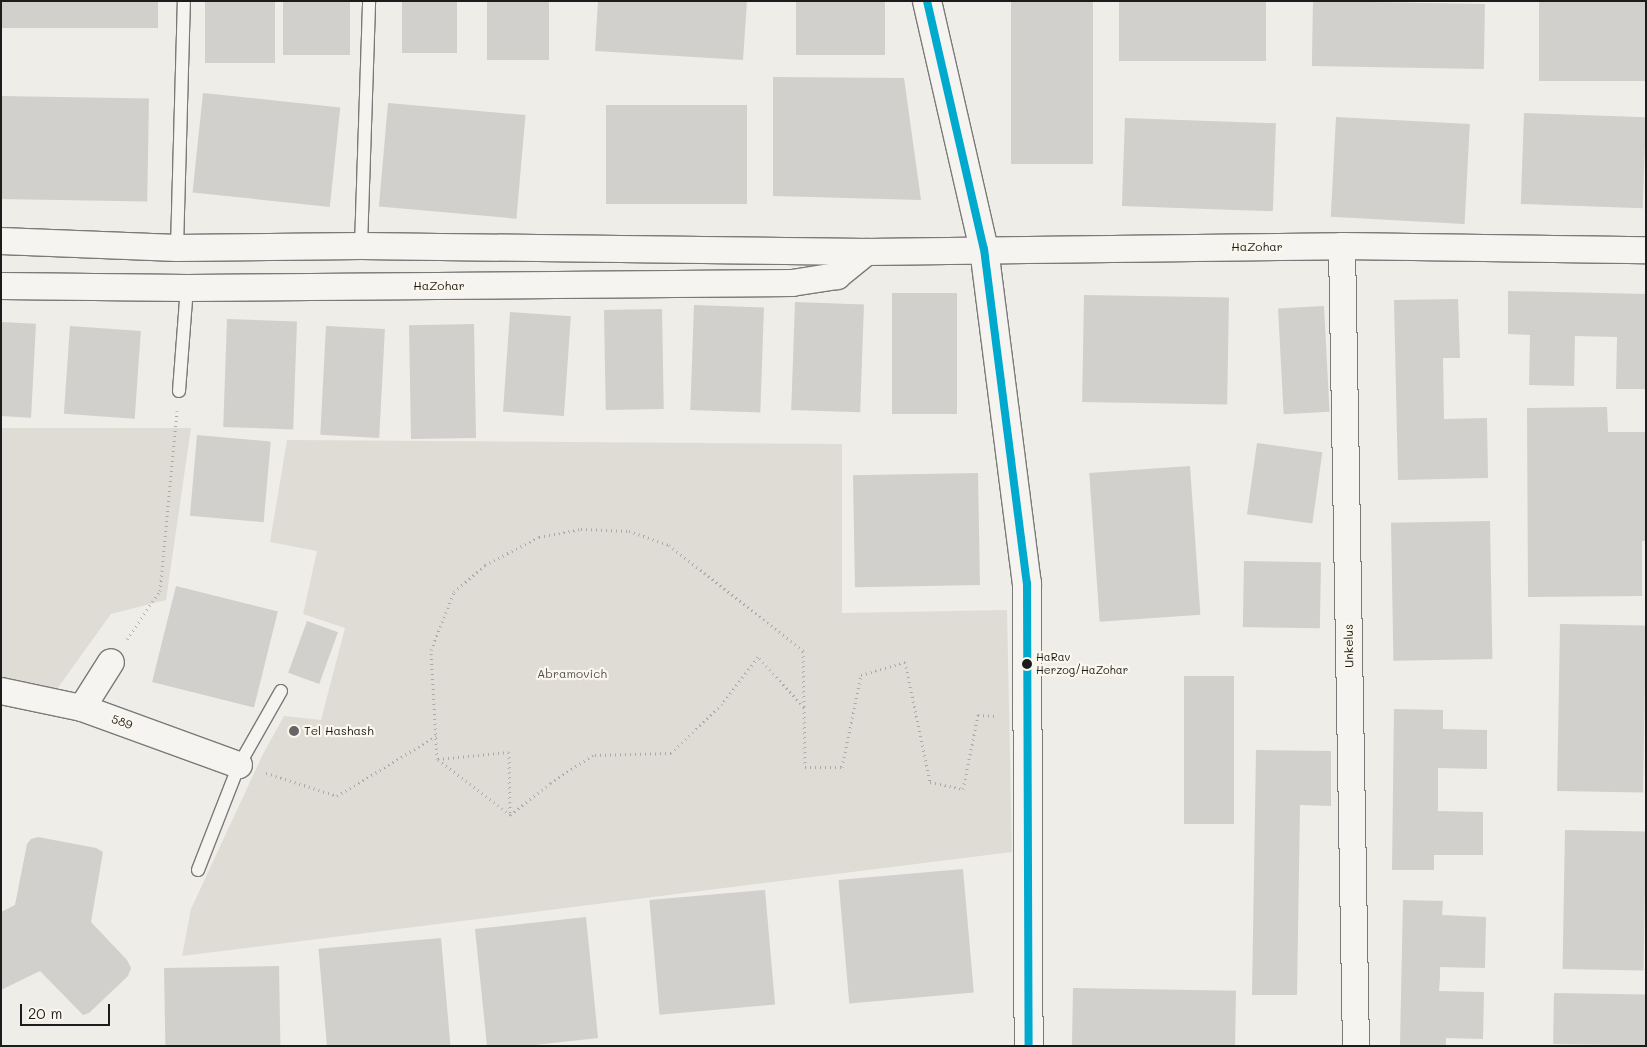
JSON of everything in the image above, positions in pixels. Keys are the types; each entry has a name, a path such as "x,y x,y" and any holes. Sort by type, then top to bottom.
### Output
{"street":[{"path":"928,1 984,249 1027,583 1030,1046"},
{"name":"HaZohar","path":"1,242 177,248 361,246 868,252 984,249 1342,246 1646,250"},
{"name":"Unkelus","path":"1342,246 1356,1046"},
{"name":"HaZohar","path":"1,286 187,288 792,283 837,276 868,252"},
{"path":"82,708 111,662"},
{"name":"589","path":"1,691 82,708 239,765"}],"lane":[{"path":"177,248 184,1"},
{"path":"361,246 369,1"},
{"path":"179,391 187,288"},
{"path":"198,870 239,765 281,691"}],"path":[{"path":"111,662 160,591 179,391"},
{"path":"510,816 437,759 431,650 454,592 485,565 539,537 581,529 629,531 669,545 803,651 805,767 842,767 861,675 905,662 930,782 963,789 978,715 1028,718"},
{"path":"510,816 550,783 593,755 671,753 722,704 758,657 804,707"},
{"path":"239,765 337,796 436,736"},
{"path":"437,759 509,752 510,816"}],"green space":[{"path":"1,428 191,428 166,600 111,614 57,689 1,678"},
{"name":"Abramovich","path":"287,440 842,444 842,613 1007,610 1012,852 182,956 191,909 263,754 284,716 321,720 345,628 303,614 317,551 270,542"}],"building":[{"path":"1,1 158,1 158,28 1,28"},
{"path":"205,1 275,1 275,63 205,63"},
{"path":"283,1 350,1 350,55 283,55"},
{"path":"402,1 457,1 457,53 402,53"},
{"path":"487,1 549,1 549,60 487,60"},
{"path":"598,1 747,1 743,60 595,51"},
{"path":"796,1 885,1 885,55 796,55"},
{"path":"1011,1 1093,1 1093,164 1011,164"},
{"path":"1119,1 1266,1 1266,61 1119,61"},
{"path":"1313,1 1485,4 1484,69 1312,66"},
{"path":"1539,1 1646,1 1646,81 1539,81"},
{"path":"773,77 904,78 921,200 773,196"},
{"path":"203,93 340,107 330,207 193,192"},
{"path":"1,96 149,99 147,202 1,199"},
{"path":"388,103 525,115 516,219 379,207"},
{"path":"606,105 747,105 747,204 606,204"},
{"path":"1524,113 1646,117 1643,208 1521,204"},
{"path":"1336,117 1470,124 1465,224 1331,217"},
{"path":"1125,118 1276,123 1273,211 1122,206"},
{"path":"1508,291 1646,294 1646,389 1616,389 1617,337 1575,336 1574,386 1529,385 1530,335 1508,334"},
{"path":"892,293 957,293 957,414 892,414"},
{"path":"1084,295 1229,298 1227,405 1082,402"},
{"path":"1458,299 1460,358 1443,358 1444,419 1487,418 1488,478 1398,480 1394,300"},
{"path":"795,302 864,304 860,412 791,410"},
{"path":"694,305 764,307 760,412 690,410"},
{"path":"1324,306 1330,412 1284,414 1278,308"},
{"path":"662,309 664,409 606,410 604,310"},
{"path":"510,312 571,316 564,416 503,412"},
{"path":"227,319 297,321 293,429 223,427"},
{"path":"1,322 36,324 31,418 1,416"},
{"path":"474,324 476,438 411,439 409,325"},
{"path":"70,326 141,331 135,419 64,414"},
{"path":"326,326 385,329 379,438 320,435"},
{"path":"1607,407 1608,432 1646,432 1646,541 1642,541 1642,596 1528,597 1527,408"},
{"path":"197,435 271,441 264,522 190,516"},
{"path":"1257,443 1322,452 1312,523 1247,514"},
{"path":"1190,466 1200,615 1100,622 1089,473"},
{"path":"978,473 980,585 855,587 853,475"},
{"path":"1490,521 1492,659 1393,661 1391,523"},
{"path":"1244,561 1321,562 1320,628 1243,627"},
{"path":"176,586 278,611 254,707 152,682"},
{"path":"307,621 338,632 319,684 288,673"},
{"path":"1560,624 1646,626 1643,792 1557,791"},
{"path":"1184,676 1234,676 1234,824 1184,824"},
{"path":"1394,709 1443,710 1443,729 1487,730 1487,769 1438,768 1438,811 1483,812 1483,855 1434,855 1434,870 1392,870"},
{"path":"1256,750 1331,751 1331,806 1300,805 1297,995 1252,995"},
{"path":"1565,830 1646,831 1644,970 1563,969"},
{"path":"38,837 96,848 103,852 91,922 127,960 131,968 128,976 89,1013 83,1015 40,971 1,990 1,912 15,905 27,844 31,839"},
{"path":"963,869 974,993 849,1003 838,880"},
{"path":"765,890 775,1005 659,1015 649,900"},
{"path":"1403,900 1443,901 1442,915 1486,917 1485,968 1440,967 1439,991 1484,992 1483,1039 1446,1038 1446,1046 1400,1046"},
{"path":"586,917 598,1038 526,1046 487,1046 475,929"},
{"path":"441,938 450,1046 327,1046 318,949"},
{"path":"279,966 280,1046 165,1046 164,968"},
{"path":"1073,988 1236,991 1235,1046 1072,1046"},
{"path":"1554,993 1646,995 1645,1046 1553,1044"}],"transit line":[{"path":"927,1 984,249 1027,583 1029,1046"}],"place":[{"name":"HaRav Herzog/HaZohar","path":"1027,664"},
{"name":"Tel Hashash","path":"294,731"}]}
